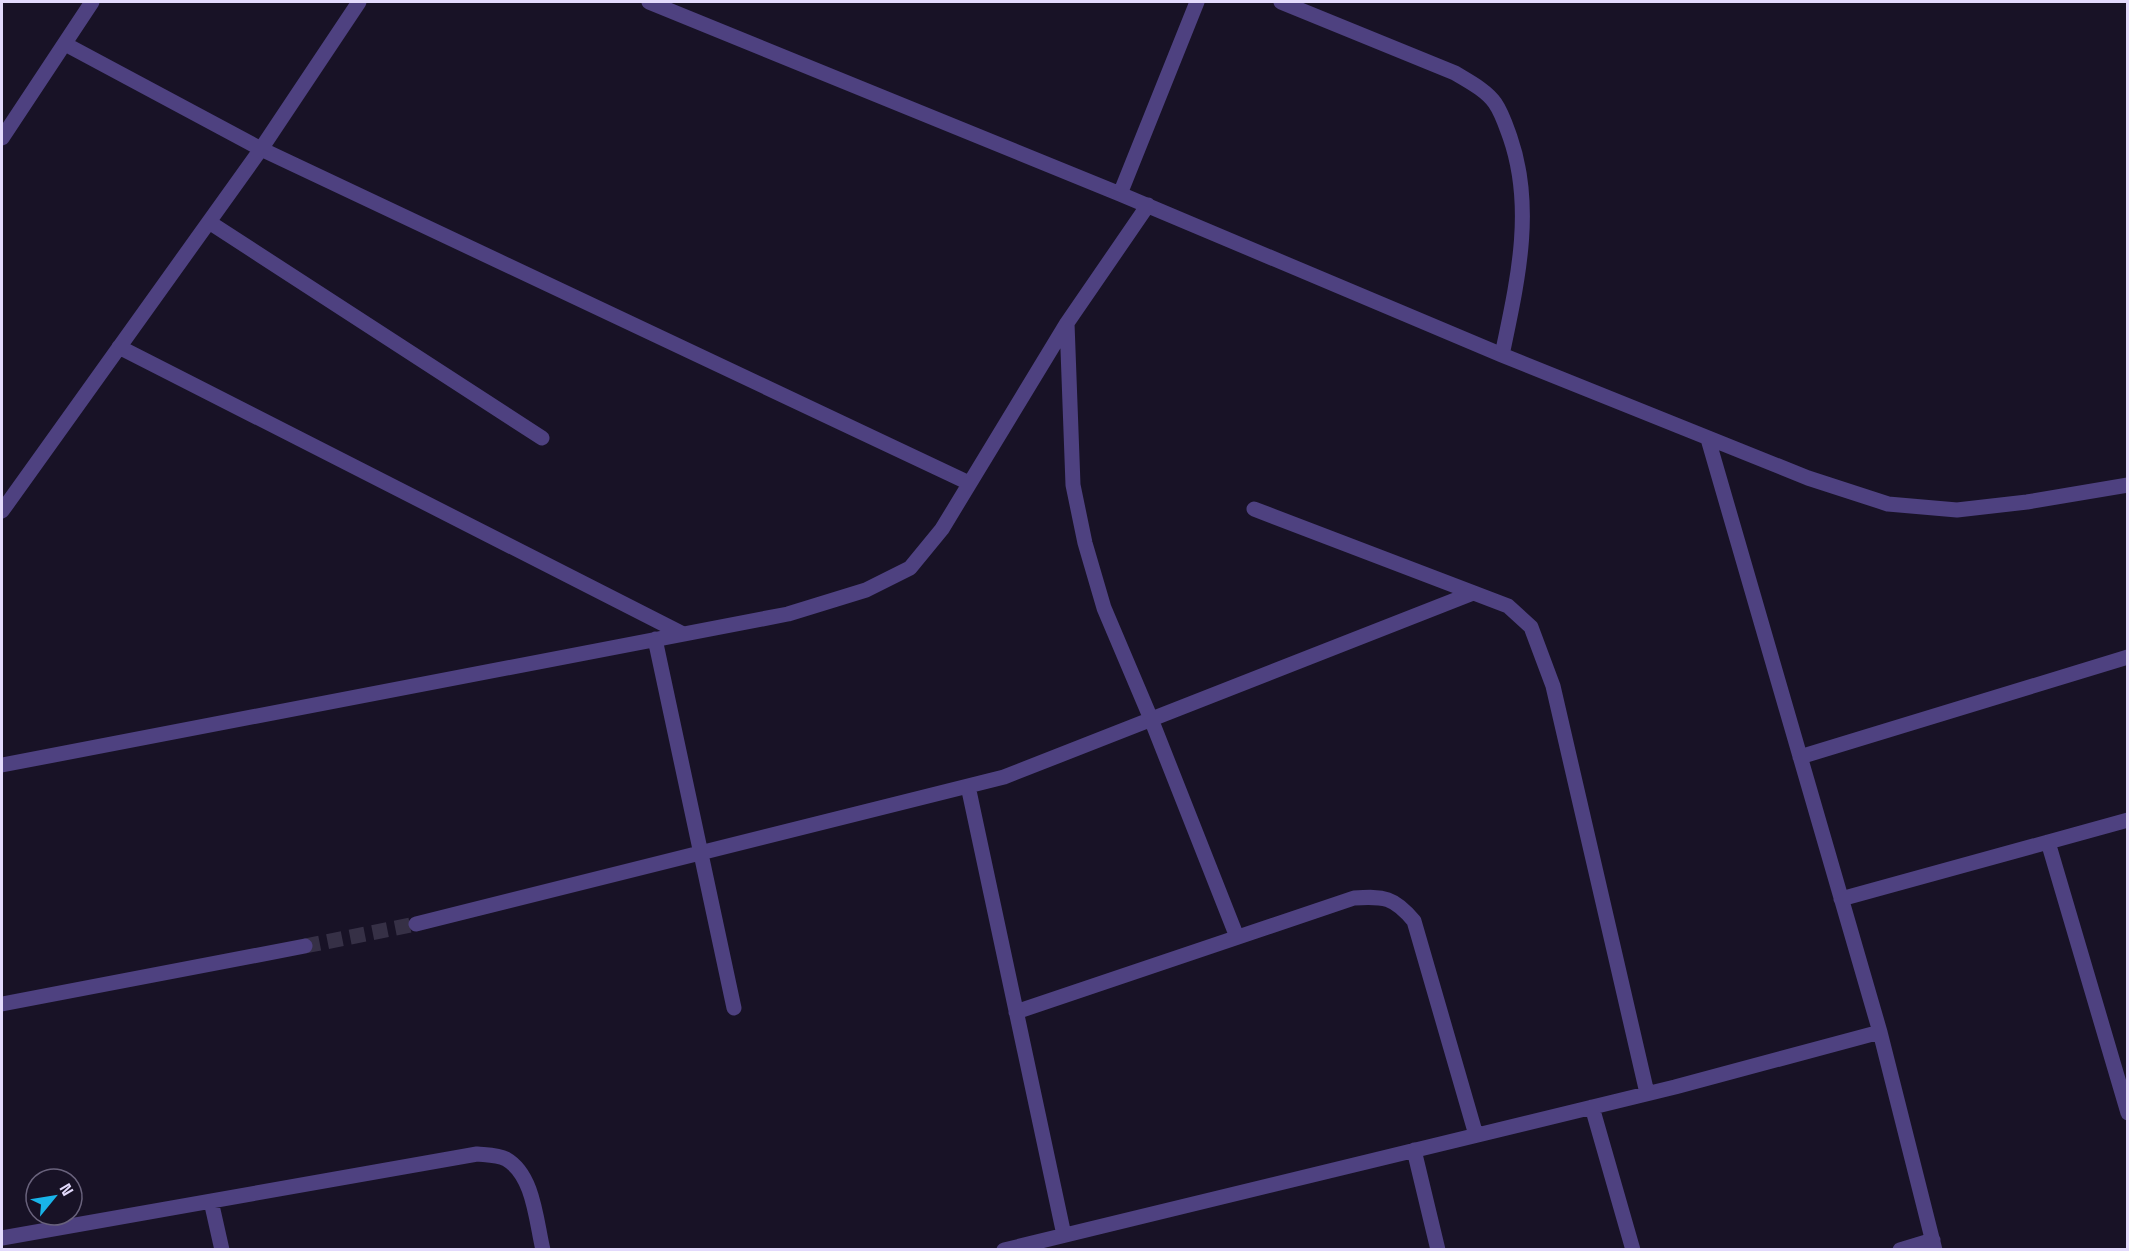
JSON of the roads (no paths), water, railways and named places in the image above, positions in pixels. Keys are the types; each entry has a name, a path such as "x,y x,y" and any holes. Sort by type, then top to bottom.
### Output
{"street":[{"path":"2,138 92,2"},
{"path":"2,511 261,148 359,2"},
{"path":"649,2 1148,205 1502,355 1808,478 1888,504 1957,510 2027,502 2127,485"},
{"path":"1120,194 1197,2"},
{"path":"1281,2 1455,73 1481,89 1495,103 1517,159 1523,213 1520,268 1502,355"},
{"path":"65,44 261,148 969,483"},
{"path":"2,765 788,614 867,590 910,568 942,529 1067,323 1148,205"},
{"path":"209,222 542,438"},
{"path":"1067,323 1073,485 1085,543 1104,608 1151,719 1237,937"},
{"path":"119,347 683,634"},
{"path":"1708,439 1880,1032 1934,1245 1900,1250"},
{"path":"1254,509 1508,606 1531,627 1553,686 1647,1093"},
{"path":"416,924 1004,777 1473,593"},
{"path":"655,639 734,1008"},
{"path":"1800,757 2127,657"},
{"path":"968,786 1064,1235"},
{"path":"1841,899 2127,820"},
{"path":"2048,842 2127,1113"},
{"path":"1016,1012 1354,898 1379,896 1400,904 1414,921 1476,1135"},
{"path":"2,1004 305,946"},
{"path":"1004,1250 1592,1107 1880,1032"},
{"path":"1592,1107 1633,1250"},
{"path":"1414,1150 1438,1250"},
{"path":"4,1241 477,1154 504,1158 520,1171 530,1195 543,1250"},
{"path":"212,1201 222,1250"}],"tunnel":[{"path":"305,946 416,924"}]}
